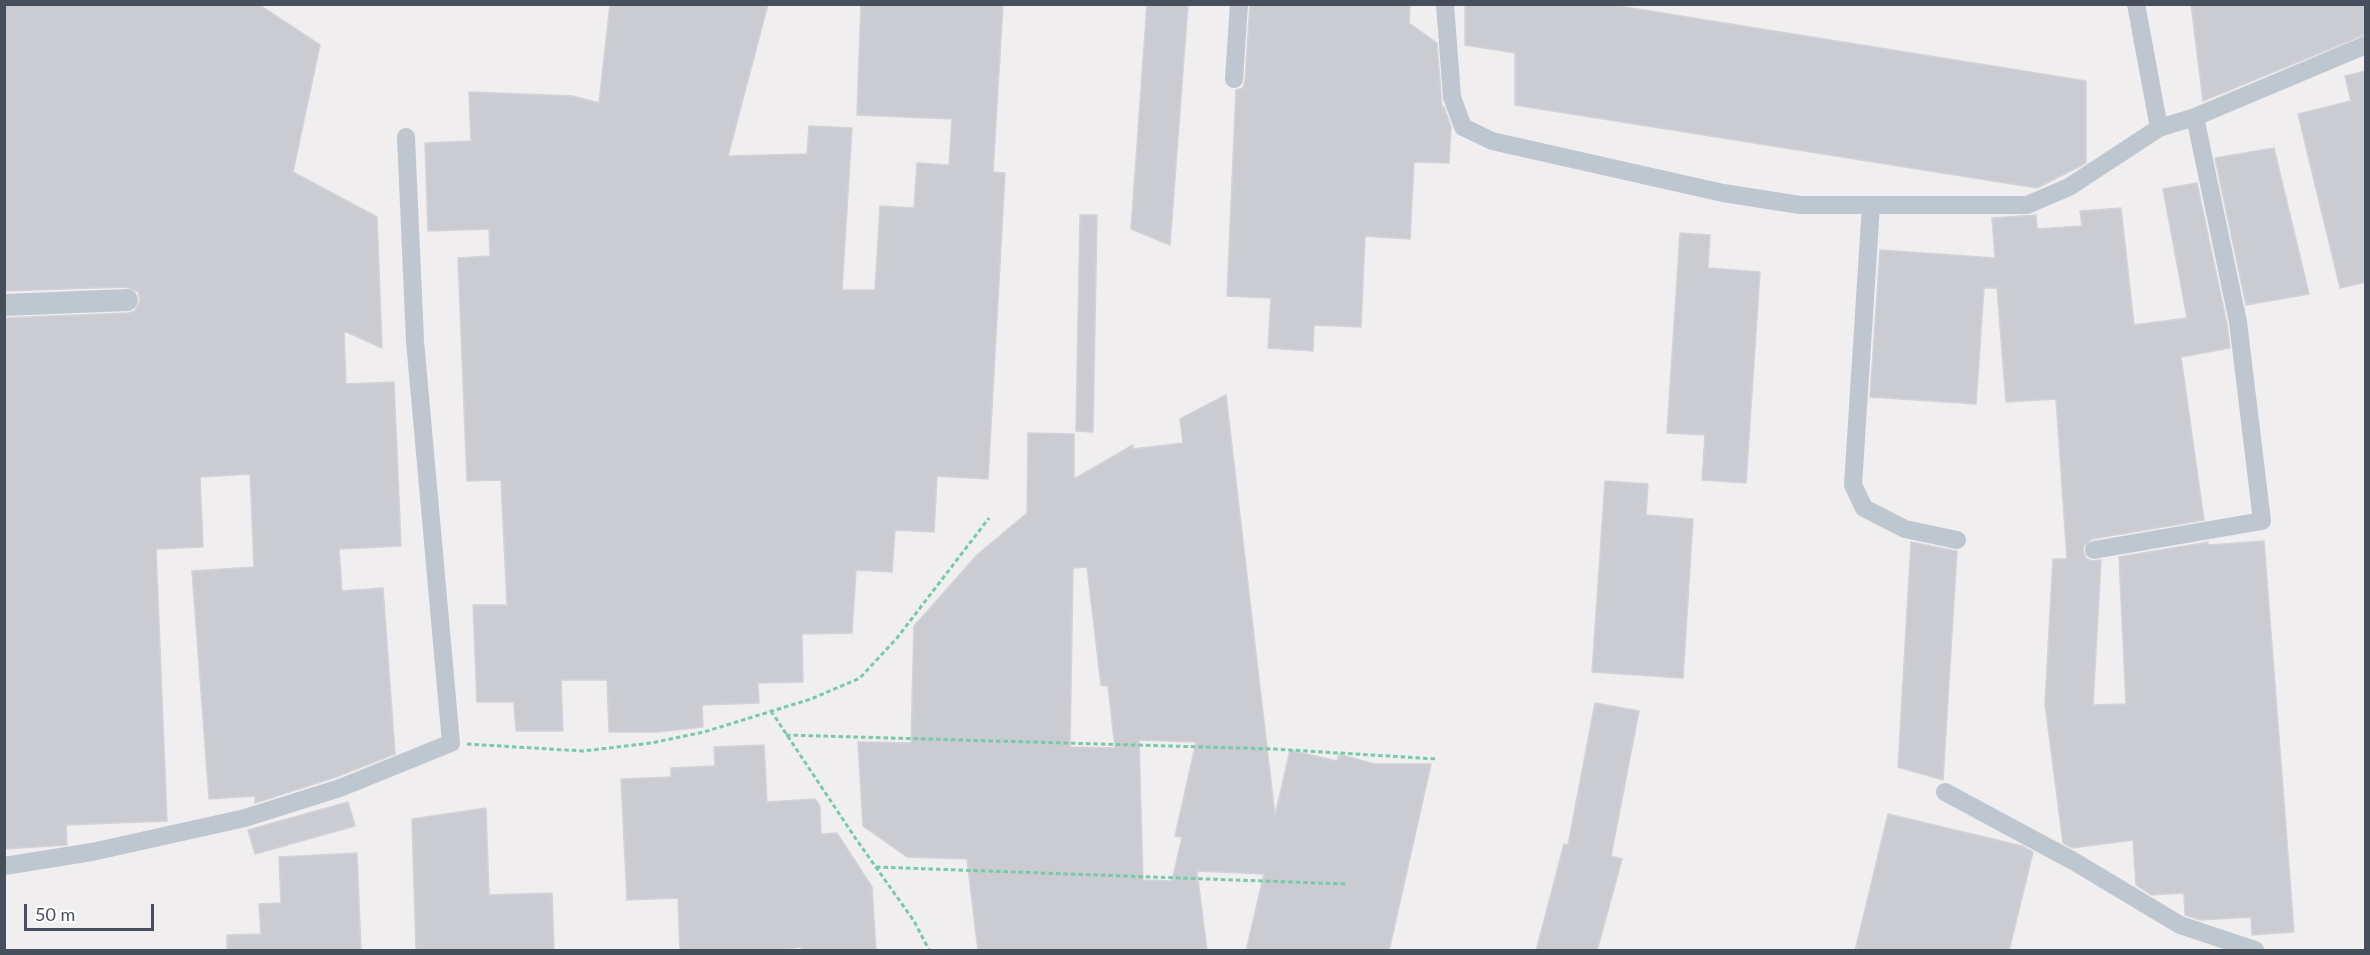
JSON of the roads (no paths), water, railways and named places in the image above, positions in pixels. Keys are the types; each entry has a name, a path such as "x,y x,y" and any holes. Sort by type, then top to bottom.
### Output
{"street":[{"path":"1234,79 1239,4"},
{"path":"1445,4 1452,97 1463,127 1492,141 1723,193 1800,205 2027,205 2069,187 2159,128 2194,117 2366,45"},
{"path":"2136,4 2159,128"},
{"path":"2094,550 2262,521 2238,322 2194,117"},
{"path":"4,866 92,852 245,818 340,788 451,743 415,341 406,137"},
{"path":"1871,205 1853,485 1864,508 1894,524 1905,529 1957,540"},
{"path":"4,305 127,300"},
{"path":"1945,792 2075,862 2180,925 2255,951"}]}
